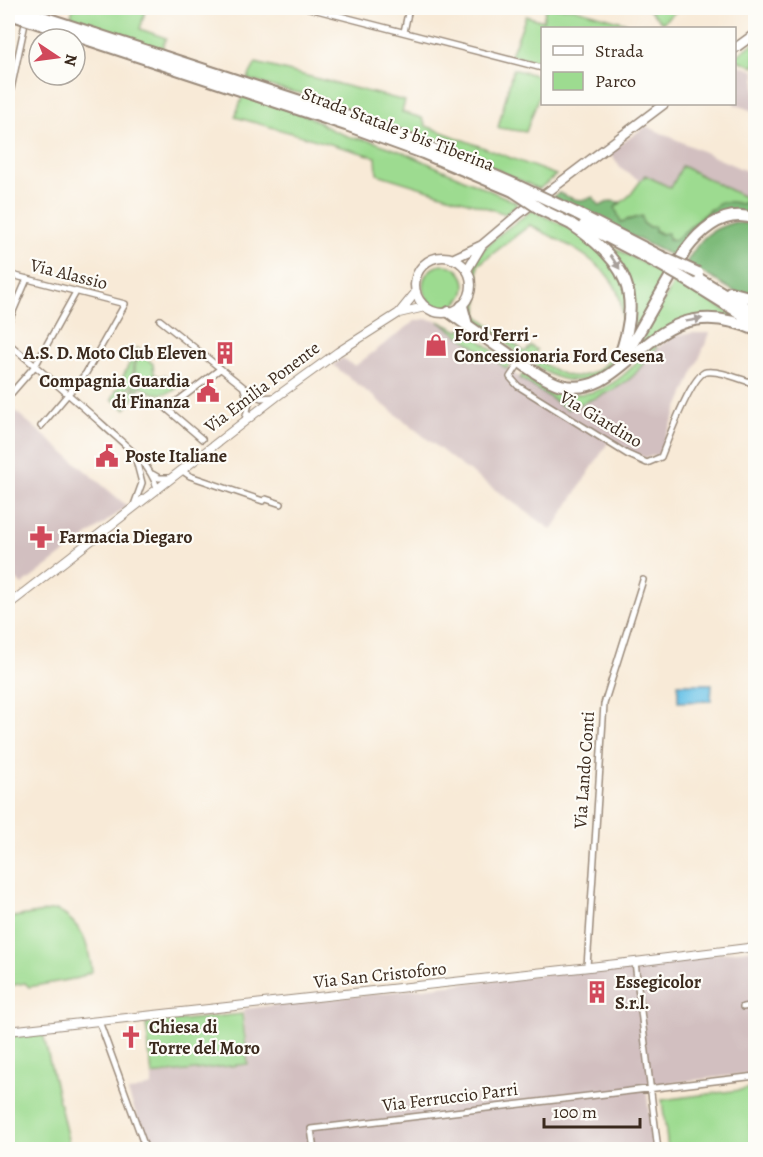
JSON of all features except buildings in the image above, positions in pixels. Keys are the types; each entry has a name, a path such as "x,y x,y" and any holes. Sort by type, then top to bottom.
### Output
{"highway":[{"name":"Strada Statale 3 bis Tiberina","path":"11,12 94,37 346,124 514,188 542,210 574,219"},
{"path":"611,374 634,343 685,251 697,235 713,222 731,216 756,219"},
{"path":"574,219 695,278 756,313"},
{"path":"574,219 612,257 623,275 628,293 629,327 622,351 611,374"},
{"path":"695,278 736,295 756,299"},
{"path":"695,278 756,323"},
{"path":"462,306 467,325"},
{"path":"449,312 544,378 562,385 579,387 597,382 611,374 657,335 677,324 697,318 719,318 756,330"}],"main road":[{"path":"736,48 756,33"},
{"path":"452,259 482,245 520,213 663,105"},
{"path":"467,270 482,245"},
{"path":"436,258 452,259 467,270 471,289 462,306 441,313 425,307 416,292 415,280 424,264 436,258"}],"street":[{"path":"8,103 9,87 29,8"},
{"path":"309,8 541,68"},
{"path":"404,32 409,8"},
{"name":"Via Alassio","path":"8,274 124,304 87,373 69,394"},
{"path":"8,323 27,279"},
{"path":"8,397 35,366 76,292"},
{"name":"Via Emilia Ponente","path":"8,605 245,420 338,352 399,313 416,292"},
{"name":"Via Emilia Ponente","path":"399,313 425,307"},
{"path":"160,320 243,388 260,409"},
{"path":"8,343 69,394 133,453 152,474 159,478 170,478"},
{"name":"Via Giardino","path":"520,362 510,377 518,386 627,454 647,463 660,457 696,378 703,372 715,372 756,384"},
{"path":"202,439 167,408 220,369"},
{"path":"41,426 69,394"},
{"path":"249,395 261,398 276,397"},
{"path":"245,420 249,408 249,395"},
{"path":"133,453 142,479 147,485 156,488"},
{"path":"181,470 190,476 263,501 266,499 281,504"},
{"path":"152,474 156,488"},
{"path":"134,505 140,493 142,479"},
{"name":"Via Lando Conti","path":"587,968 604,704 643,580"},
{"name":"Via San Cristoforo","path":"8,1031 587,968 756,947"},
{"path":"635,962 658,1149"},
{"path":"743,1007 756,1005"},
{"path":"99,1021 146,1149"},
{"name":"Via Ferruccio Parri","path":"314,1149 311,1129 756,1076"}],"shaded area":[{"path":"736,63 755,71 755,112 736,105"},
{"path":"646,126 755,175 749,200 671,188 645,175 641,181 621,169 610,152"},
{"path":"425,319 438,321 567,409 634,375 650,353 674,336 710,333 658,455 645,458 629,451 611,438 552,530 459,464 333,365 342,358 355,366 415,321"},
{"path":"8,405 127,506 22,585 8,571"},
{"path":"755,949 755,1090 753,1073 646,1086 653,1149 149,1149 128,1092 152,1086 152,1076 249,1065 243,1009"}],"green space":[{"path":"73,8 146,8 140,29 166,38 162,50 70,21"},
{"path":"546,8 573,8 626,23 624,27 541,27 541,63 511,55 526,16 543,21"},
{"path":"647,8 680,8 662,23"},
{"path":"755,42 755,67 736,59 736,56"},
{"path":"256,63 405,101 402,112 422,118 426,126 556,175 539,189 489,166 355,115 332,102 247,79"},
{"path":"513,69 541,77 541,91 526,132 498,128"},
{"path":"243,95 310,117 350,137 372,141 405,153 518,203 506,214 377,174 376,157 235,117"},
{"path":"682,166 748,199 755,181 755,204 753,202 710,209 675,240 635,219 628,219 621,223 615,208 631,194 645,175 671,188"},
{"path":"559,193 580,200 593,197 600,206 610,201 620,202 615,208 621,222 642,216 643,223 648,227 655,227 655,231 660,234 668,233 669,239 675,240 721,202 741,204 749,200 755,204 755,215 727,216 708,222 693,236 676,258 553,197"},
{"path":"532,210 572,230 599,248 623,282 628,307 623,341 616,356 606,368 593,377 577,381 549,374 527,360 473,317 476,261 493,240","holes":["530,225 596,264 613,283 619,295 622,310 619,340 605,364 593,372 573,376 555,370 533,357 537,350 531,346 525,352 478,316 478,265"]},
{"path":"735,222 755,225 755,295 737,293 686,263 705,237 718,228"},
{"path":"604,242 667,276 625,354 634,322 634,294 624,269"},
{"path":"444,265 452,266 459,271 464,278 464,294 459,301 452,306 444,307 436,306 429,301 424,294 423,286 424,278 429,271 436,266"},
{"path":"675,281 746,322 708,316 636,350"},
{"path":"438,321 459,331 463,327 510,364 507,369"},
{"path":"653,344 657,348 625,383 601,396 567,409 520,378 523,374 564,392 589,393 615,382"},
{"path":"137,348 139,349 133,364 133,373 140,387 139,390 132,384 129,388 122,390 126,398 133,387 138,393 125,409 112,399"},
{"path":"141,354 153,364 154,374 161,377 165,375 179,387 160,394 143,387 135,373 136,363"},
{"path":"56,910 65,915 83,935 92,971 79,978 29,987 25,983 8,986 8,918"},
{"path":"242,1014 248,1064 152,1075 146,1024"},
{"path":"43,1033 69,1144 49,1149 8,1149 8,1037"},
{"path":"755,1088 755,1124 750,1125 753,1149 668,1149 662,1100"}],"water":[{"path":"678,684 712,684 711,701 678,702"}],"place":[{"name":"Ford Ferri - Concessionaria Ford Cesena","path":"436,345"},
{"name":"A.S. D. Moto Club Eleven","path":"225,353"},
{"name":"Compagnia Guardia di Finanza","path":"208,391"},
{"name":"Poste Italiane","path":"107,456"},
{"name":"Farmacia Diegaro","path":"41,537"},
{"name":"Essegicolor S.r.l.","path":"597,992"},
{"name":"Chiesa di Torre del Moro","path":"131,1037"}]}
